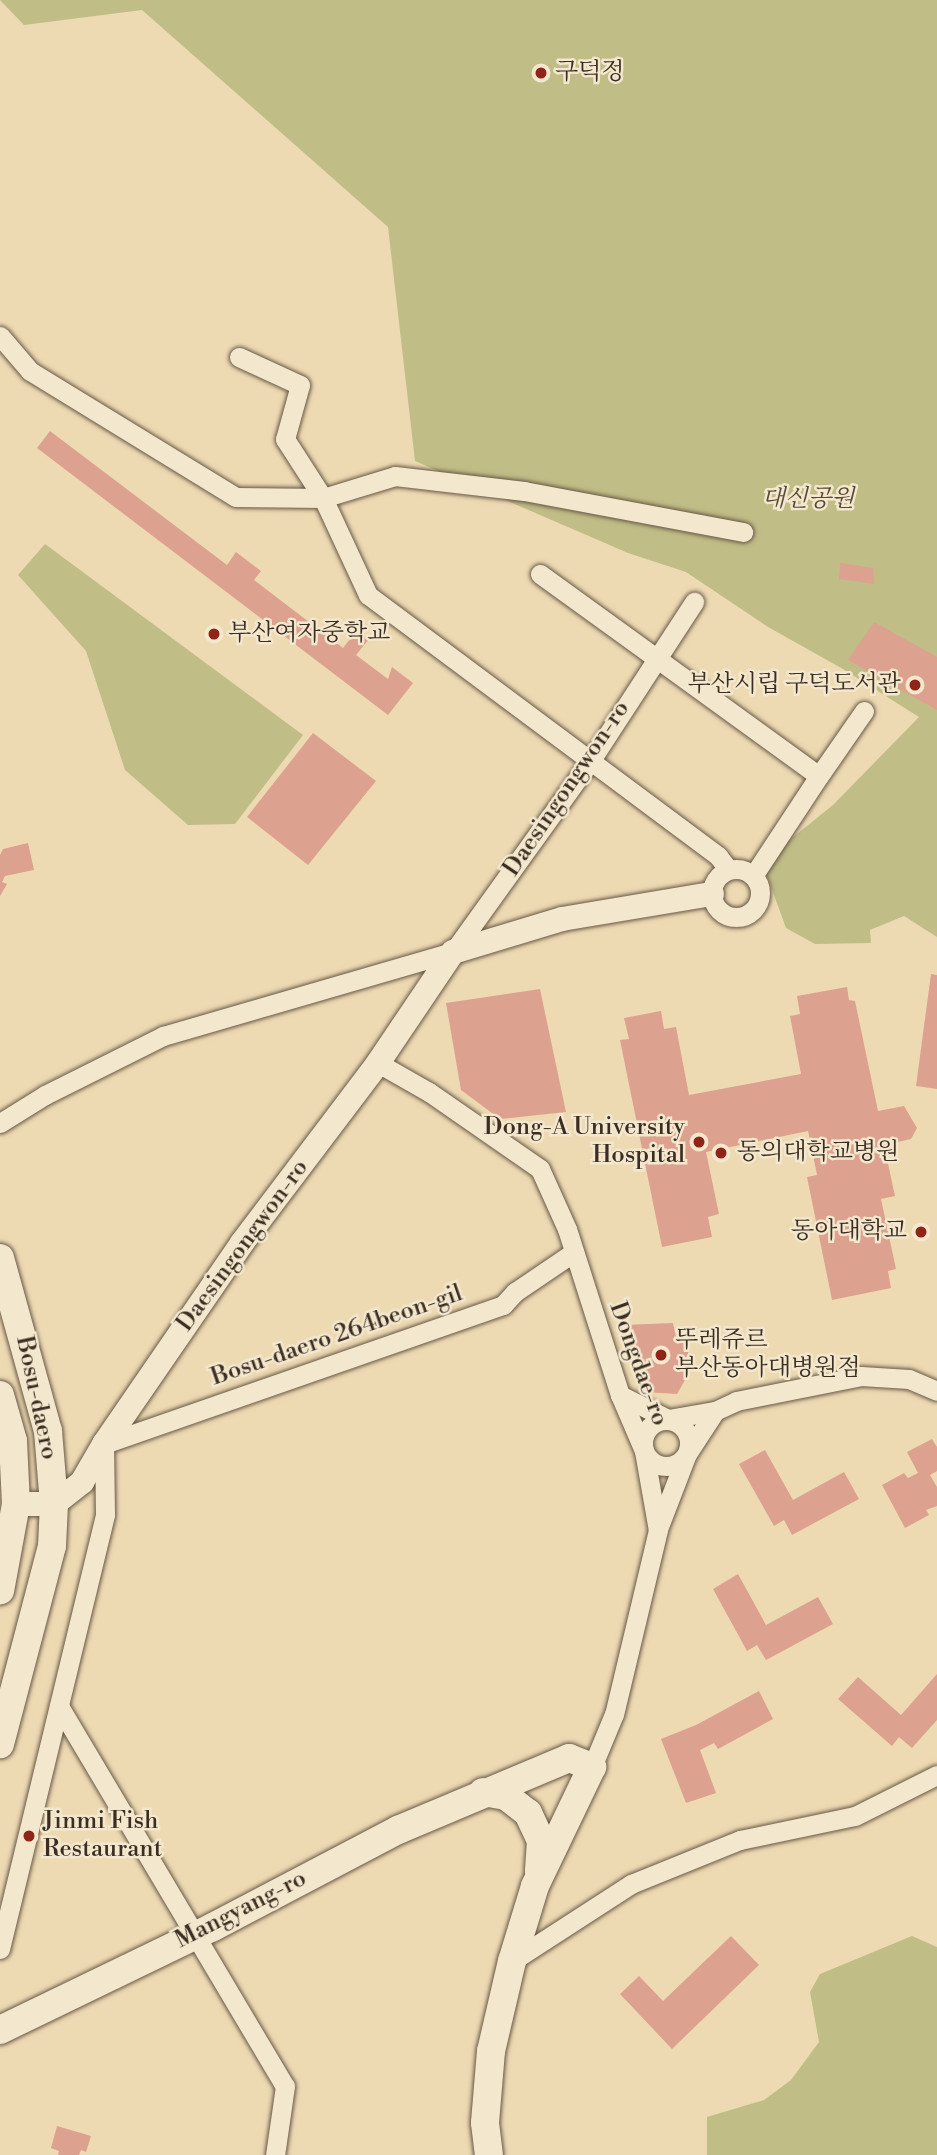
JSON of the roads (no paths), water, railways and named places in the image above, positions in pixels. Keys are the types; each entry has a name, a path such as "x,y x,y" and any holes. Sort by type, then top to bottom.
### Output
{"main road":[{"name":"Bosu-daero","path":"0,1258 5,1297 48,1430 54,1504 52,1546 0,1744"},
{"name":"Bosu-daero","path":"0,1395 16,1504 0,1591"},
{"name":"Mangyang-ro","path":"0,2031 398,1830 483,1792 569,1758 592,1767"},
{"path":"536,1886 592,1767"},
{"path":"483,1792 512,1799 536,1824 542,1854 536,1886 512,1961 491,2051 485,2123 489,2155"}],"street":[{"path":"0,336 30,371 236,497 323,498 395,476 524,491 743,532"},
{"path":"239,357 300,385 285,439 323,498 368,595 718,856 728,869"},
{"path":"540,574 819,776"},
{"name":"Daesingongwon-ro","path":"54,1504 82,1482 104,1444 242,1243 378,1063 453,952 591,760 655,657 694,602"},
{"path":"754,876 864,711"},
{"path":"728,869 742,869 754,876 760,889 757,904 747,915 735,917 723,914 715,905 712,894 719,875 728,869"},
{"path":"0,1124 45,1095 163,1036 562,919 712,894"},
{"name":"Dongdae-ro","path":"378,1063 429,1092 540,1169 554,1195 620,1395 644,1451 658,1530 614,1714 592,1767"},
{"name":"Bosu-daero 264beon-gil","path":"104,1444 503,1305 515,1292 575,1252"},
{"path":"715,1412 680,1462 659,1465 644,1451 643,1440 647,1428 656,1421 715,1412 736,1401 861,1376 909,1379 937,1391"},
{"path":"620,1395 679,1423 687,1432 690,1443 687,1454 658,1530"},
{"path":"0,1949 105,1514 104,1444"},
{"path":"16,1504 54,1504"},
{"path":"59,1706 285,2086 275,2155"},
{"path":"512,1961 631,1884 740,1840 855,1816 937,1775"}],"place":[{"name":"구덕정","path":"541,73"},
{"name":"부산여자중학교","path":"214,634"},
{"name":"부산시립 구덕도서관","path":"915,685"},
{"name":"Dong-A University Hospital","path":"699,1142"},
{"name":"동의대학교병원","path":"721,1153"},
{"name":"동아대학교","path":"921,1232"},
{"name":"뚜레쥬르 부산동아대병원점","path":"661,1355"},
{"name":"Jinmi Fish Restaurant","path":"29,1836"}],"park label":[{"name":"대신공원","path":"808,500"}]}
